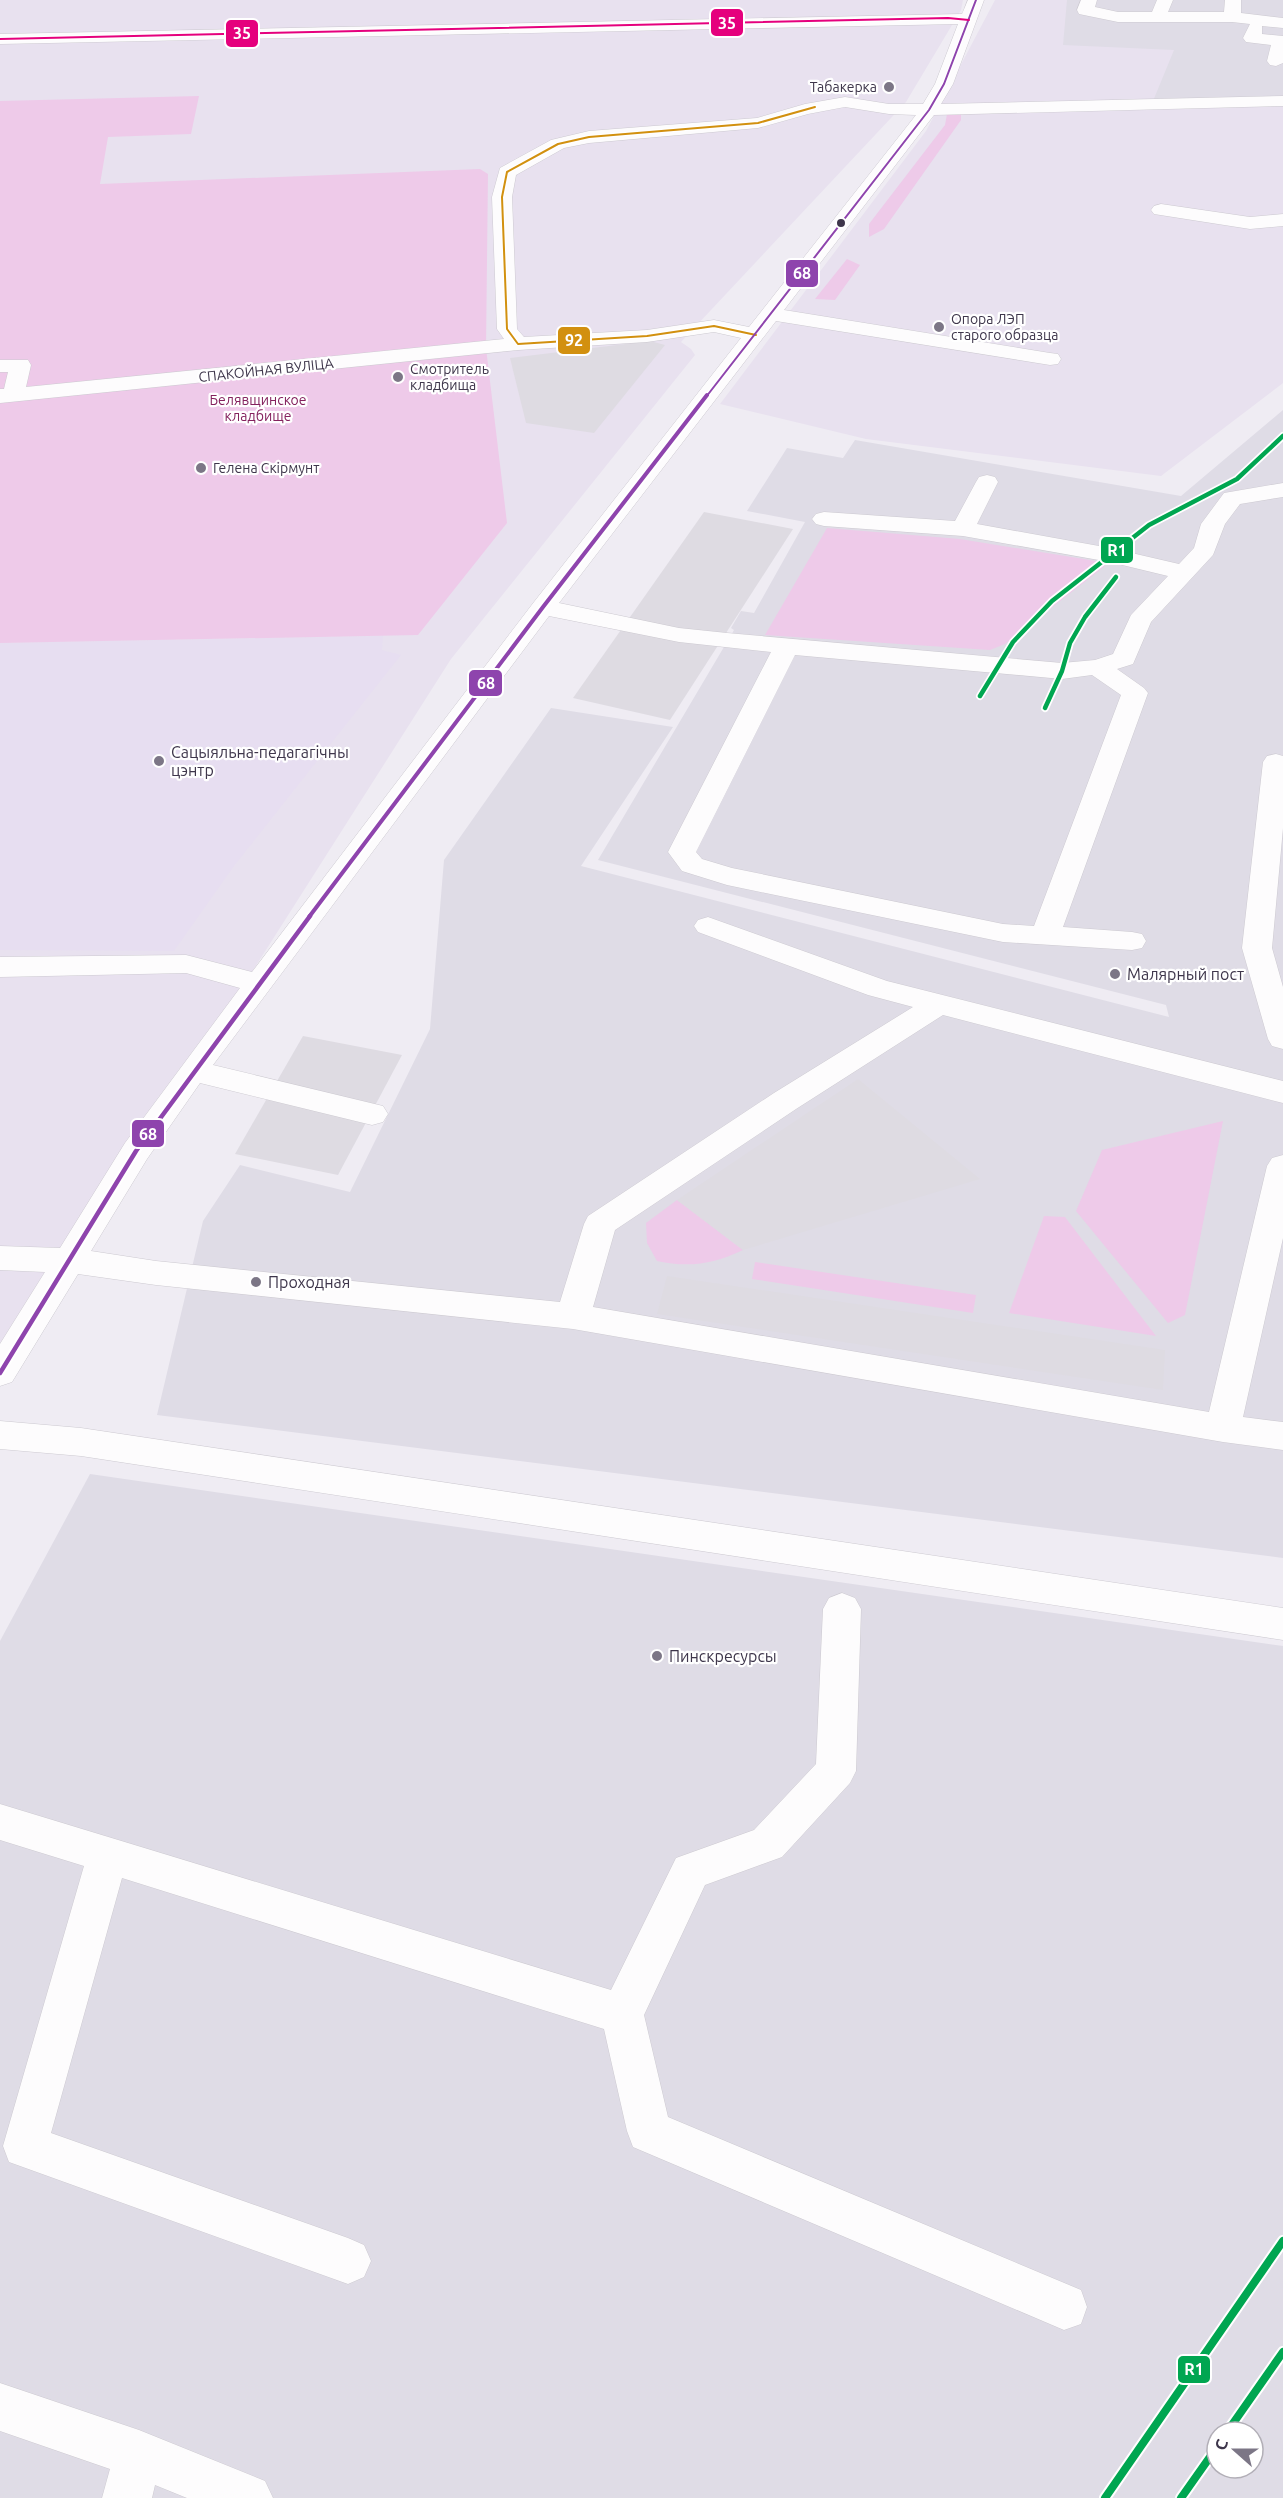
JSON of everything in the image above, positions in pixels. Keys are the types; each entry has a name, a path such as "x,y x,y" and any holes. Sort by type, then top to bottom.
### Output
{"street":[{"path":"0,1373 67,1260 136,1151 192,1071 543,607 929,110 944,84 976,0"},
{"path":"1089,0 1085,10 1118,17 1232,17 1283,23"},
{"path":"1158,17 1165,0"},
{"path":"1232,17 1233,0"},
{"path":"0,39 936,18 969,20"},
{"path":"1257,20 1252,38 1281,41 1276,61"},
{"path":"518,344 507,328 502,197 507,172 558,144 589,137 758,123 805,109 845,102 889,109 929,110 1283,101"},
{"path":"1161,210 1250,223 1283,220"},
{"name":"СПАКОЙНАЯ ВУЛІЦА","path":"0,366 20,365 7,396 518,344 647,336 714,326 763,325 1050,359"},
{"path":"963,529 987,482"},
{"path":"543,607 679,635 1062,671 1097,667 1124,659 1140,620 1205,550 1213,524 1232,498 1283,490"},
{"path":"824,519 963,529 1110,555 1183,572"},
{"path":"787,646 682,852 692,865 727,876 1003,933 1132,941"},
{"path":"1046,936 1135,693 1097,667"},
{"path":"1276,762 1257,948 1283,1039"},
{"path":"708,926 878,988 1283,1092"},
{"path":"0,967 186,964 259,983"},
{"path":"573,1316 600,1224 785,1101 937,1005"},
{"path":"192,1071 372,1114"},
{"path":"1223,1428 1283,1166"},
{"path":"0,1258 67,1260 156,1273 573,1316 1223,1428 1283,1436"},
{"path":"0,1435 81,1442 1283,1624"},
{"path":"842,1609 836,1771 768,1844 691,1871 622,2014 649,2131 1064,2307"},
{"path":"0,1822 622,2014"},
{"path":"108,1855 25,2146 348,2261"},
{"path":"0,2407 133,2476 248,2498"}],"shaded area":[{"path":"0,0 963,0 961,10 906,102 681,342 695,355 451,659 231,1005 0,1358"},
{"path":"995,0 1283,0 1283,383 1161,476 866,439 720,404 926,131"},
{"path":"1067,0 1283,0 1283,99 1153,101 1174,50 1063,45"},
{"path":"650,341 665,345 594,433 526,423 510,358"},
{"path":"1283,410 1283,1558 157,1415 203,1221 240,1165 350,1192 430,1029 444,860 551,708 673,727 581,866 1169,1017 1166,1005 598,860 734,630 731,628 741,611 754,613 805,522 747,511 787,448 843,458 855,440 1181,496"},
{"path":"704,512 793,529 670,720 573,698"},
{"name":"Сацыяльна-педагагічны цэнтр","path":"383,636 382,650 401,655 234,866 174,951 0,950 0,643"},
{"path":"303,1036 402,1055 338,1175 235,1154"},
{"path":"858,1079 980,1179 743,1250 677,1200"},
{"path":"667,1276 1165,1350 1163,1390 657,1314"},
{"path":"90,1474 1283,1646 1283,2498 0,2498 0,1641"}],"green space":[{"name":"Белявщинское кладбище","path":"199,96 191,134 108,137 100,184 480,169 488,174 486,348 507,523 418,635 0,643 0,101"},
{"path":"961,112 961,120 884,229 869,237 869,224 945,125 947,114"},
{"path":"847,259 860,265 835,300 815,299"},
{"path":"827,528 960,539 1096,561 1105,566 1005,644 990,650 765,635"},
{"path":"1223,1121 1185,1315 1168,1323 1076,1211 1102,1150"},
{"path":"677,1200 743,1250 722,1259 701,1263 680,1264 657,1261 647,1243 646,1223"},
{"path":"1044,1216 1065,1217 1156,1336 1009,1313"},
{"path":"755,1262 976,1295 973,1313 752,1279"}],"transit line":[{"name":"68","path":"0,1373 136,1151 193,1071 543,607 929,110 944,84 976,0"},
{"name":"35","path":"0,39 948,18 969,20"},
{"name":"92","path":"756,335 714,326 647,336 518,344 507,329 502,197 507,172 558,144 589,137 758,123 815,107"},
{"name":"R1","path":"980,696 1013,642 1052,601 1149,525 1237,479 1283,436"},
{"name":"R1","path":"1045,708 1062,671 1070,643 1085,617 1116,577"},
{"name":"R1","path":"1105,2498 1283,2241"},
{"name":"R1","path":"1235,2420 1283,2352"},
{"name":"R1","path":"1181,2498 1205,2464"}],"place":[{"name":"Табакерка","path":"889,87"},
{"name":"Опора ЛЭП старого образца","path":"939,327"},
{"name":"Смотритель кладбища","path":"398,377"},
{"name":"Гелена Скірмунт","path":"201,468"},
{"name":"Сацыяльна-педагагічны цэнтр","path":"159,761"},
{"name":"Малярный пост","path":"1115,974"},
{"name":"Проходная","path":"256,1282"},
{"name":"Пинскресурсы","path":"657,1656"}]}
